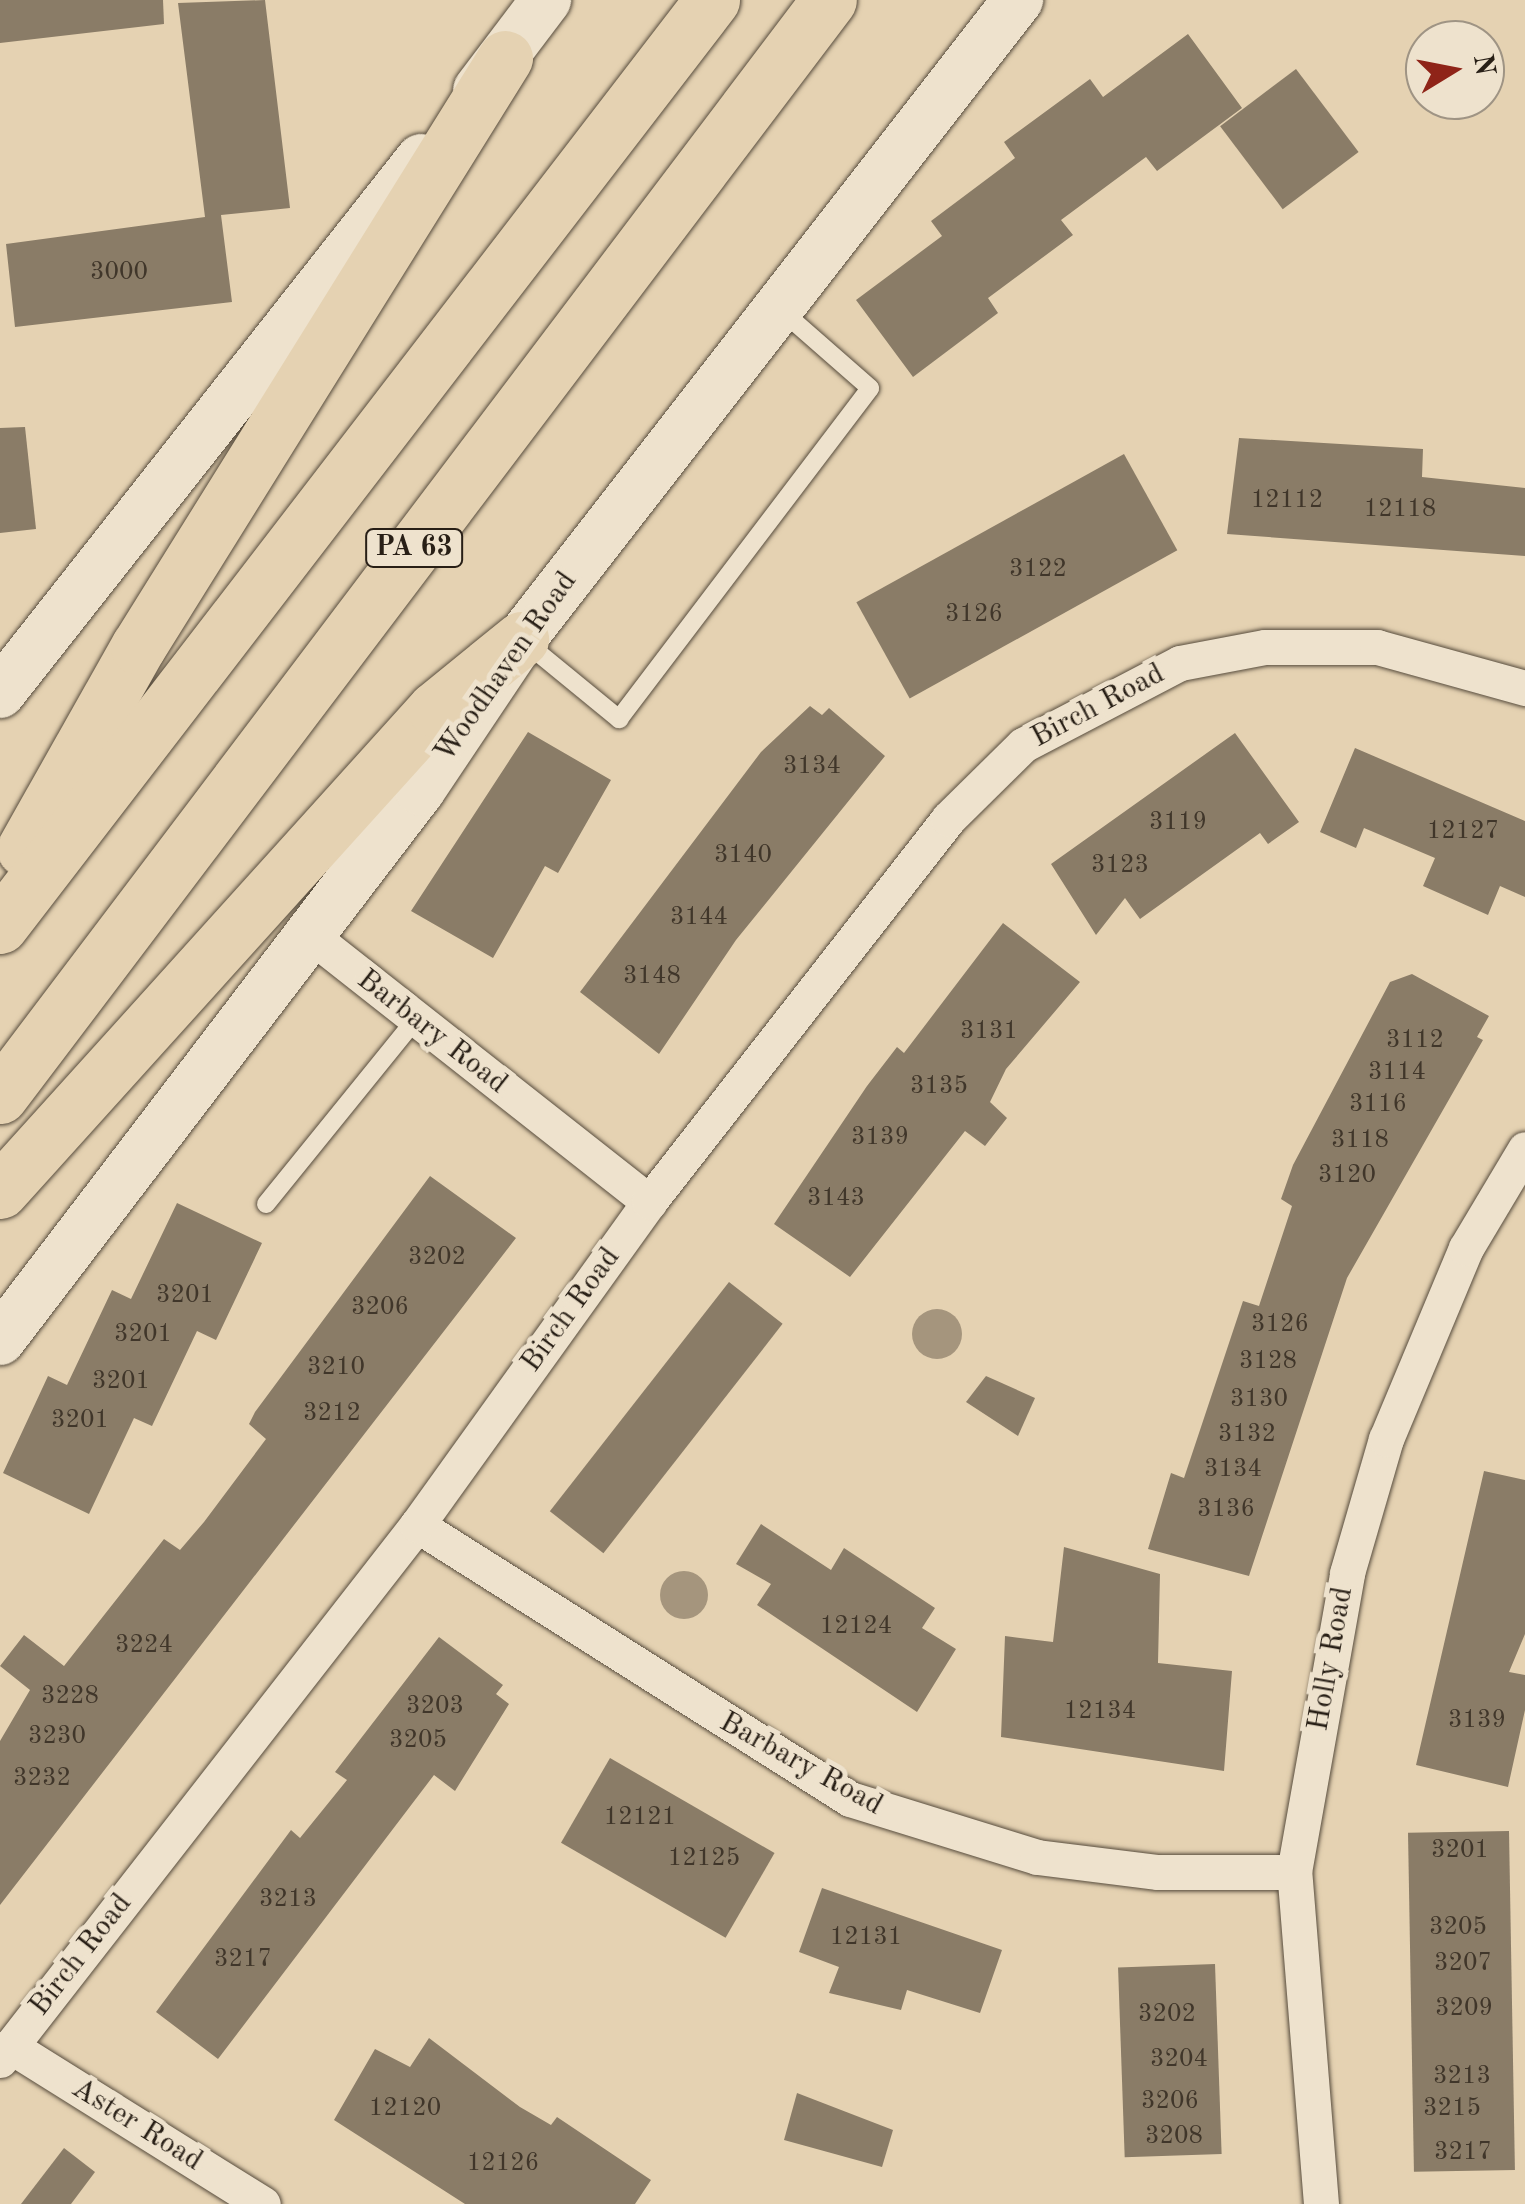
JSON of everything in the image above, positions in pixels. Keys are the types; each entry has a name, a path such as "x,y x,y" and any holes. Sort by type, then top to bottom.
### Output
{"highway":[{"name":"PA 63","path":"0,926 712,0"},
{"name":"PA 63","path":"0,1096 829,0"},
{"path":"0,891 138,647 505,58"},
{"path":"0,1191 435,709 521,639"}],"main road":[{"path":"4,679 505,58 546,0"},
{"name":"Woodhaven Road","path":"0,1340 310,935 521,639 776,306 1018,0"}],"street":[{"name":"Birch Road","path":"5,2053 416,1525 649,1202 948,819 1023,745 1180,663 1220,656 1377,647 1525,688"},
{"name":"Barbary Road","path":"310,935 649,1202"},
{"name":"Holly Road","path":"1321,2204 1294,1872 1347,1573 1386,1440 1466,1248 1525,1149"},
{"name":"Barbary Road","path":"416,1525 850,1799 1036,1856 1158,1872 1294,1872"},
{"name":"Aster Road","path":"5,2053 264,2204"}],"lane":[{"path":"521,639 620,718 870,388 776,306"},
{"path":"266,1204 415,1020"}],"shaded area":[{"path":"937,1309 955,1316 962,1334 955,1352 937,1359 919,1352 912,1334 919,1316"},
{"path":"684,1571 701,1578 708,1595 701,1612 684,1619 667,1612 660,1595 667,1578"}],"building":[{"path":"0,0 163,0 164,24 0,43"},
{"path":"265,0 290,208 221,215 232,302 15,327 6,244 205,217 178,3"},
{"path":"1188,34 1242,108 1157,171 1146,157 1061,220 1073,235 988,298 998,313 913,377 856,300 942,236 931,221 1015,158 1004,142 1090,79 1103,97"},
{"path":"1296,69 1359,152 1283,209 1220,126"},
{"path":"25,427 36,529 0,533 0,428"},
{"path":"1239,438 1423,449 1422,477 1525,488 1525,556 1227,534"},
{"path":"1124,454 1177,550 910,699 856,602"},
{"path":"810,706 822,715 829,708 885,756 736,940 659,1054 580,992 761,752"},
{"path":"528,732 611,780 558,873 545,866 493,958 411,911"},
{"path":"1235,733 1299,822 1268,844 1260,833 1140,919 1125,898 1096,935 1051,864"},
{"path":"1355,748 1525,821 1525,897 1500,886 1488,915 1423,886 1435,858 1364,828 1356,848 1320,832"},
{"path":"1003,923 1080,982 1006,1069 990,1102 1007,1118 985,1146 965,1131 850,1277 774,1224 867,1086 897,1047 904,1053"},
{"path":"1412,974 1489,1016 1477,1037 1483,1040 1347,1278 1249,1576 1148,1549 1171,1473 1184,1478 1243,1301 1259,1306 1292,1206 1281,1199 1293,1165 1390,982"},
{"path":"430,1176 516,1238 0,1905 0,1741 30,1690 0,1666 24,1635 64,1666 164,1539 180,1550 266,1439 249,1424 255,1412"},
{"path":"177,1203 262,1243 216,1340 197,1331 152,1426 134,1418 89,1514 3,1473 48,1376 67,1385 112,1290 131,1299"},
{"path":"729,1282 783,1324 603,1553 550,1511"},
{"path":"986,1376 1035,1398 1018,1436 966,1402"},
{"path":"1484,1471 1525,1480 1525,1634 1509,1672 1525,1675 1525,1710 1508,1787 1416,1765"},
{"path":"761,1524 831,1570 844,1548 935,1608 922,1628 956,1649 917,1712 757,1605 771,1584 736,1564"},
{"path":"1064,1547 1160,1574 1158,1663 1232,1671 1224,1771 1001,1737 1005,1636 1053,1642"},
{"path":"439,1637 503,1685 496,1694 509,1704 455,1791 434,1775 218,2059 156,2012 291,1830 300,1838 347,1780 335,1772"},
{"path":"610,1758 775,1853 726,1938 561,1843"},
{"path":"1509,1831 1515,2170 1414,2172 1408,1833"},
{"path":"822,1888 1002,1950 980,2013 907,1990 901,2010 829,1993 839,1967 799,1952"},
{"path":"1215,1964 1222,2154 1125,2157 1118,1967"},
{"path":"429,2038 520,2107 551,2125 557,2117 651,2180 635,2204 465,2204 334,2120 375,2049 410,2067"},
{"path":"797,2093 893,2130 882,2167 784,2140"},
{"path":"64,2148 95,2172 71,2204 21,2204"}]}
